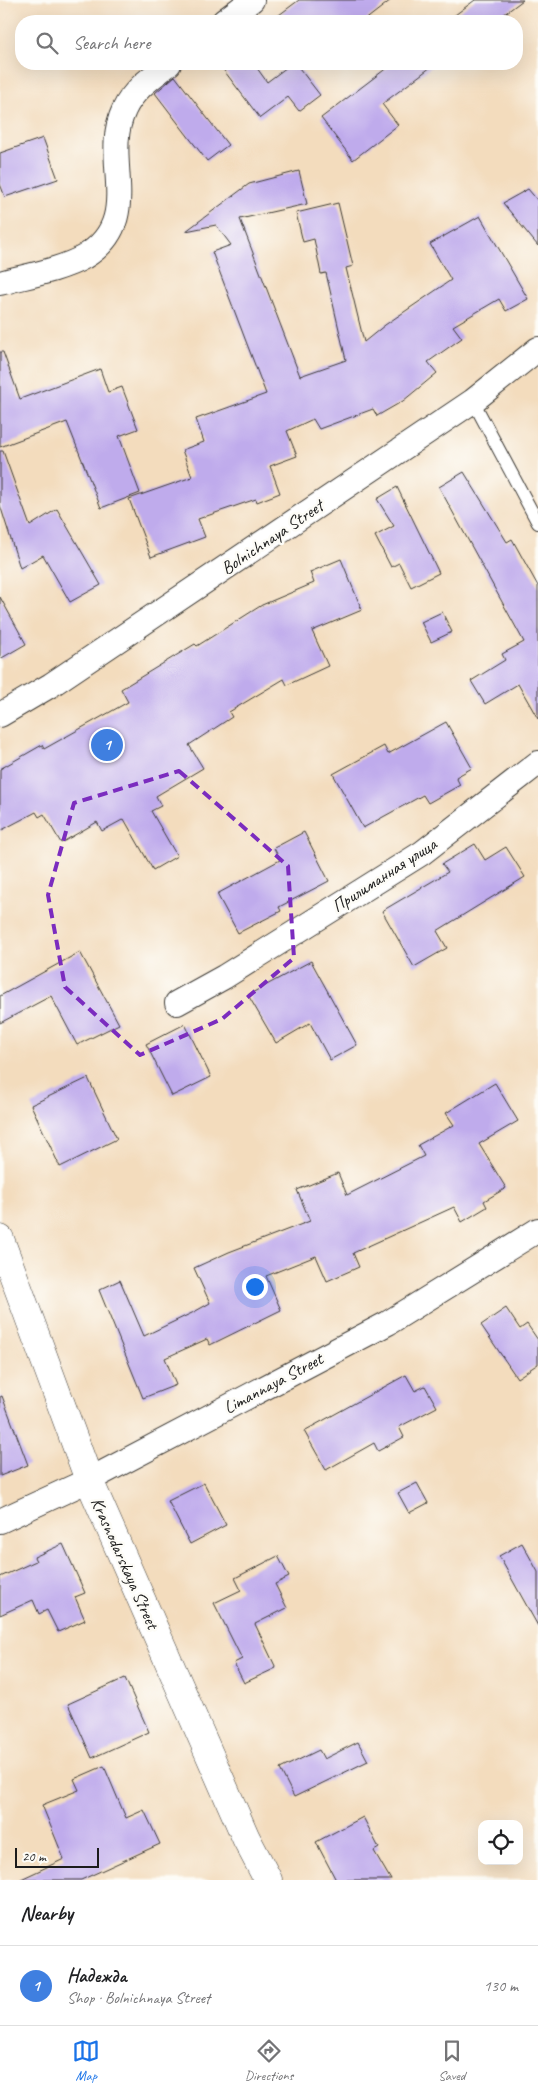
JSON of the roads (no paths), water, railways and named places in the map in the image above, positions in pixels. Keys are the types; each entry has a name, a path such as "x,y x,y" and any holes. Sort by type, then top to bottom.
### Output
{"street":[{"path":"232,15 252,0"},
{"path":"0,283 73,262 96,247 108,234 115,219 119,203 116,144 123,111 130,99 143,85 162,70"},
{"name":"Bolnichnaya Street","path":"0,715 51,685 473,401 538,349"},
{"name":"Прилиманная улица","path":"177,1003 224,977 422,853 538,763"},
{"name":"Limannaya Street","path":"0,1521 89,1480 388,1323 538,1230"},
{"name":"Krasnodarskaya Street","path":"0,1239 89,1480 246,1838 268,1880"}],"lane":[{"path":"473,401 538,523"}],"place":[{"name":"Надежда","path":"107,745"}]}
